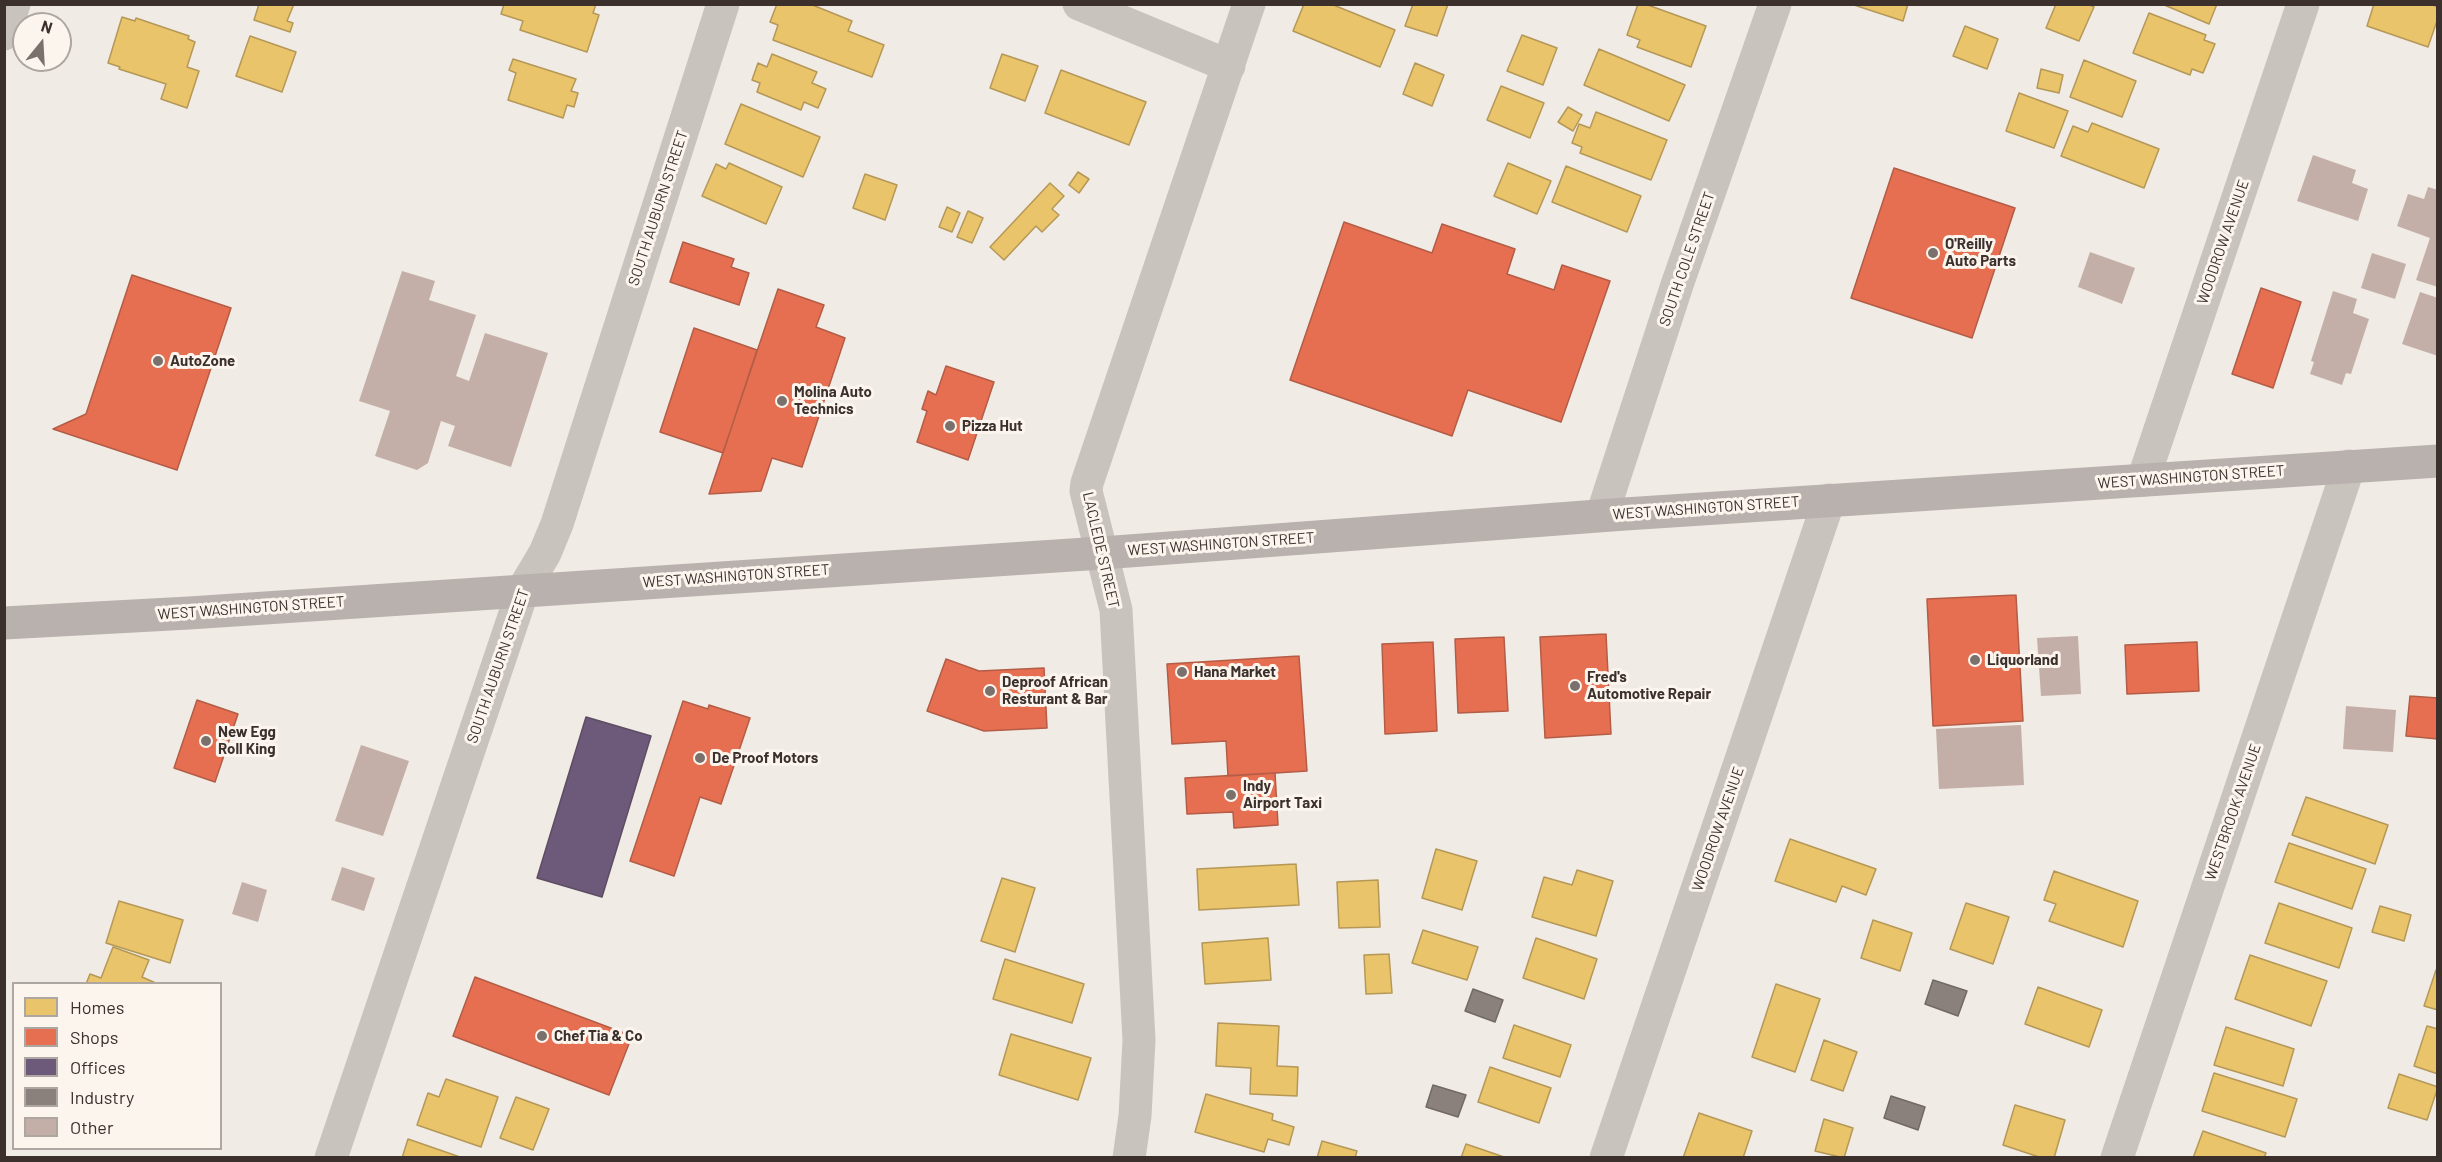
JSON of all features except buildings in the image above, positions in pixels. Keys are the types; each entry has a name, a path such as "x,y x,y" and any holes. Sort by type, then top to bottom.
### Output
{"main road":[{"name":"WEST WASHINGTON STREET","path":"4,623 1102,553 1602,515 2438,461"}],"street":[{"path":"4,34 14,4"},
{"name":"SOUTH AUBURN STREET","path":"331,1158 523,590 545,553 557,524 723,4"},
{"path":"1079,4 1229,66"},
{"name":"LACLEDE STREET","path":"1129,1158 1135,1116 1139,1040 1116,610 1086,491 1249,4"},
{"name":"SOUTH COLE STREET","path":"1602,515 1677,285 1775,4"},
{"name":"WOODROW AVENUE","path":"2143,480 2303,4"},
{"name":"WESTBROOK AVENUE","path":"2117,1158 2349,466"},
{"name":"WOODROW AVENUE","path":"1606,1158 1829,500"}],"place":[{"name":"O'Reilly Auto Parts","path":"1933,253"},
{"name":"AutoZone","path":"158,361"},
{"name":"Molina Auto Technics","path":"782,401"},
{"name":"Pizza Hut","path":"950,426"},
{"name":"Liquorland","path":"1975,660"},
{"name":"Hana Market","path":"1182,672"},
{"name":"Fred's Automotive Repair","path":"1575,686"},
{"name":"Deproof African Resturant & Bar","path":"990,691"},
{"name":"New Egg Roll King","path":"206,741"},
{"name":"De Proof Motors","path":"700,758"},
{"name":"Indy Airport Taxi","path":"1231,795"},
{"name":"Chef Tia & Co","path":"542,1036"}]}
